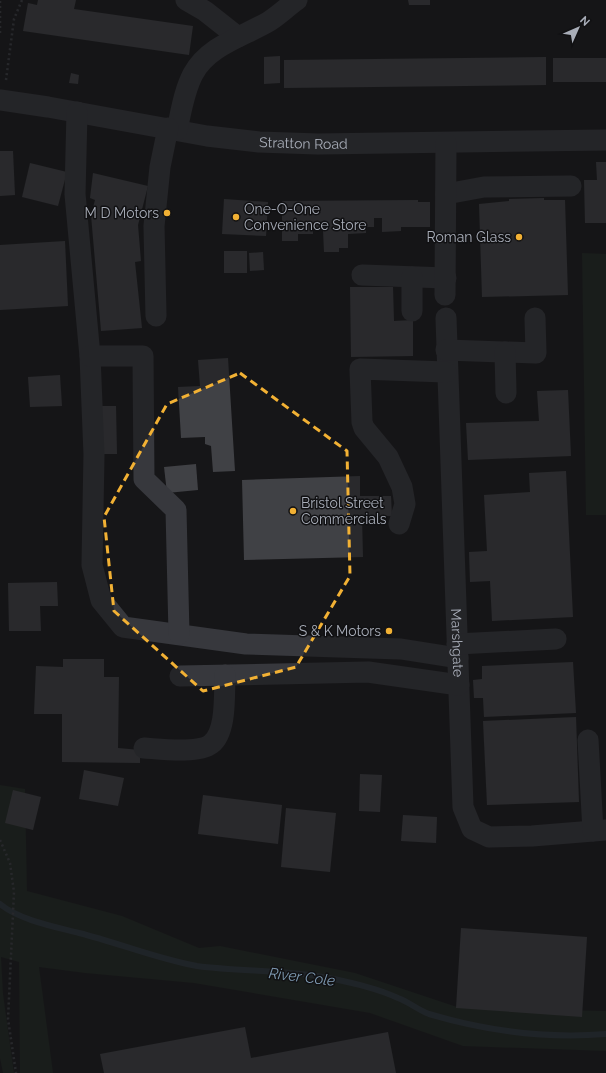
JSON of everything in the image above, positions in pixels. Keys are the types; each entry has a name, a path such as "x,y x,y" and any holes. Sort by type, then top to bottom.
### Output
{"street":[{"path":"186,0 205,11 238,37"},
{"path":"156,316 154,226 160,167 172,129 193,74 206,58 221,46 268,22 297,0"},
{"name":"Stratton Road","path":"2,100 172,129 259,142 318,144 606,140"},
{"path":"77,112 75,194 90,356 94,454 92,565 101,600 123,627 246,644 458,651 556,639"},
{"path":"362,275 412,277 445,286 446,143"},
{"path":"446,194 484,187 571,186"},
{"path":"412,277 412,311"},
{"name":"Marshgate","path":"446,318 446,372 463,807 472,829 489,837 532,836 600,830"},
{"path":"446,350 536,353 535,318"},
{"path":"505,352 506,393"},
{"path":"90,356 143,356 144,479 176,510 179,634"},
{"path":"399,524 405,504 405,496 388,457 364,428 362,422 360,369 446,372"},
{"path":"180,676 368,672 459,685"},
{"path":"144,748 195,750 211,744 218,733 224,713 225,676"},
{"path":"588,740 600,830"}],"path":[{"path":"0,0 0,33"},
{"path":"2,100 14,19 22,0"},
{"path":"0,840 1,846 11,867 14,892 8,1019 16,1073"}],"highlighted area":[{"path":"240,373 347,451 350,576 296,667 203,691 114,611 104,517 167,404"}],"shaded area":[{"path":"582,253 606,254 606,515 586,515"},
{"path":"0,785 25,789 27,891 122,916 199,948 220,946 355,973 460,1008 606,1011 606,1051 463,1046 370,1013 194,983 85,973 39,967 53,1073 20,1073 19,962 1,957 3,994 14,1073 3,1073 0,1058"}],"building":[{"path":"38,0 76,0 74,9 193,26 189,55 23,31 28,3 37,5"},
{"path":"408,0 430,0 430,5 409,5"},
{"path":"280,56 280,83 264,84 264,57"},
{"path":"546,57 546,85 284,88 284,60"},
{"path":"553,58 606,58 606,82 553,82"},
{"path":"71,73 79,75 78,84 69,83"},
{"path":"0,151 13,151 15,195 0,196"},
{"path":"596,162 606,162 606,223 585,223 584,180 597,180"},
{"path":"30,163 67,172 58,206 22,197"},
{"path":"93,173 148,186 138,225 141,261 135,262 142,328 101,331 91,215 95,200 90,198"},
{"path":"544,198 544,200 565,200 568,295 482,297 479,204 509,201 509,199"},
{"path":"224,199 268,202 266,236 222,234"},
{"path":"418,200 418,202 430,202 430,227 401,227 401,231 382,232 382,218 374,218 374,227 366,227 366,233 348,234 348,248 339,248 339,252 324,252 323,230 313,230 313,234 298,234 298,241 282,241 282,201"},
{"path":"65,241 68,306 0,310 0,245"},
{"path":"224,251 247,251 247,273 224,273"},
{"path":"263,252 264,270 250,271 249,253"},
{"path":"350,287 393,287 394,321 413,320 413,356 351,357"},
{"path":"228,358 235,471 213,472 211,446 205,444 205,437 181,438 178,387 200,386 198,360"},
{"path":"60,375 62,406 30,407 28,377"},
{"path":"568,390 571,456 468,460 466,423 539,421 537,391"},
{"path":"96,406 116,406 117,454 97,454"},
{"path":"196,464 198,490 167,493 164,467"},
{"path":"566,471 573,617 492,621 490,581 470,582 469,552 487,551 484,495 530,492 529,473"},
{"path":"360,476 360,496 391,496 392,516 362,516 363,557 244,560 242,480"},
{"path":"57,582 58,606 40,606 41,631 9,631 8,583"},
{"path":"63,659 104,659 104,677 119,677 118,748 140,750 140,763 62,762 62,714 34,714 36,666 63,667"},
{"path":"573,662 576,713 484,717 483,698 474,698 473,680 482,679 482,666"},
{"path":"576,717 579,802 487,805 483,721"},
{"path":"84,770 124,778 118,806 79,799"},
{"path":"360,774 382,775 380,812 359,811"},
{"path":"13,790 41,797 33,830 5,823"},
{"path":"203,795 282,805 278,844 198,834"},
{"path":"286,808 336,813 330,872 281,867"},
{"path":"403,815 437,817 436,843 401,841"},
{"path":"461,928 587,937 582,1017 456,1008"},
{"path":"245,1027 251,1058 388,1032 396,1073 104,1073 100,1054"}],"waterway":[{"name":"River Cole","path":"0,904 8,910 27,919 182,963 214,968 296,973 329,978 382,991 429,1014 495,1029 561,1035 606,1034"}],"place":[{"name":"M D Motors","path":"167,213"},
{"name":"One-O-One Convenience Store","path":"236,217"},
{"name":"Roman Glass","path":"519,237"},
{"name":"Bristol Street Commercials","path":"293,511"},
{"name":"S & K Motors","path":"389,631"}]}
